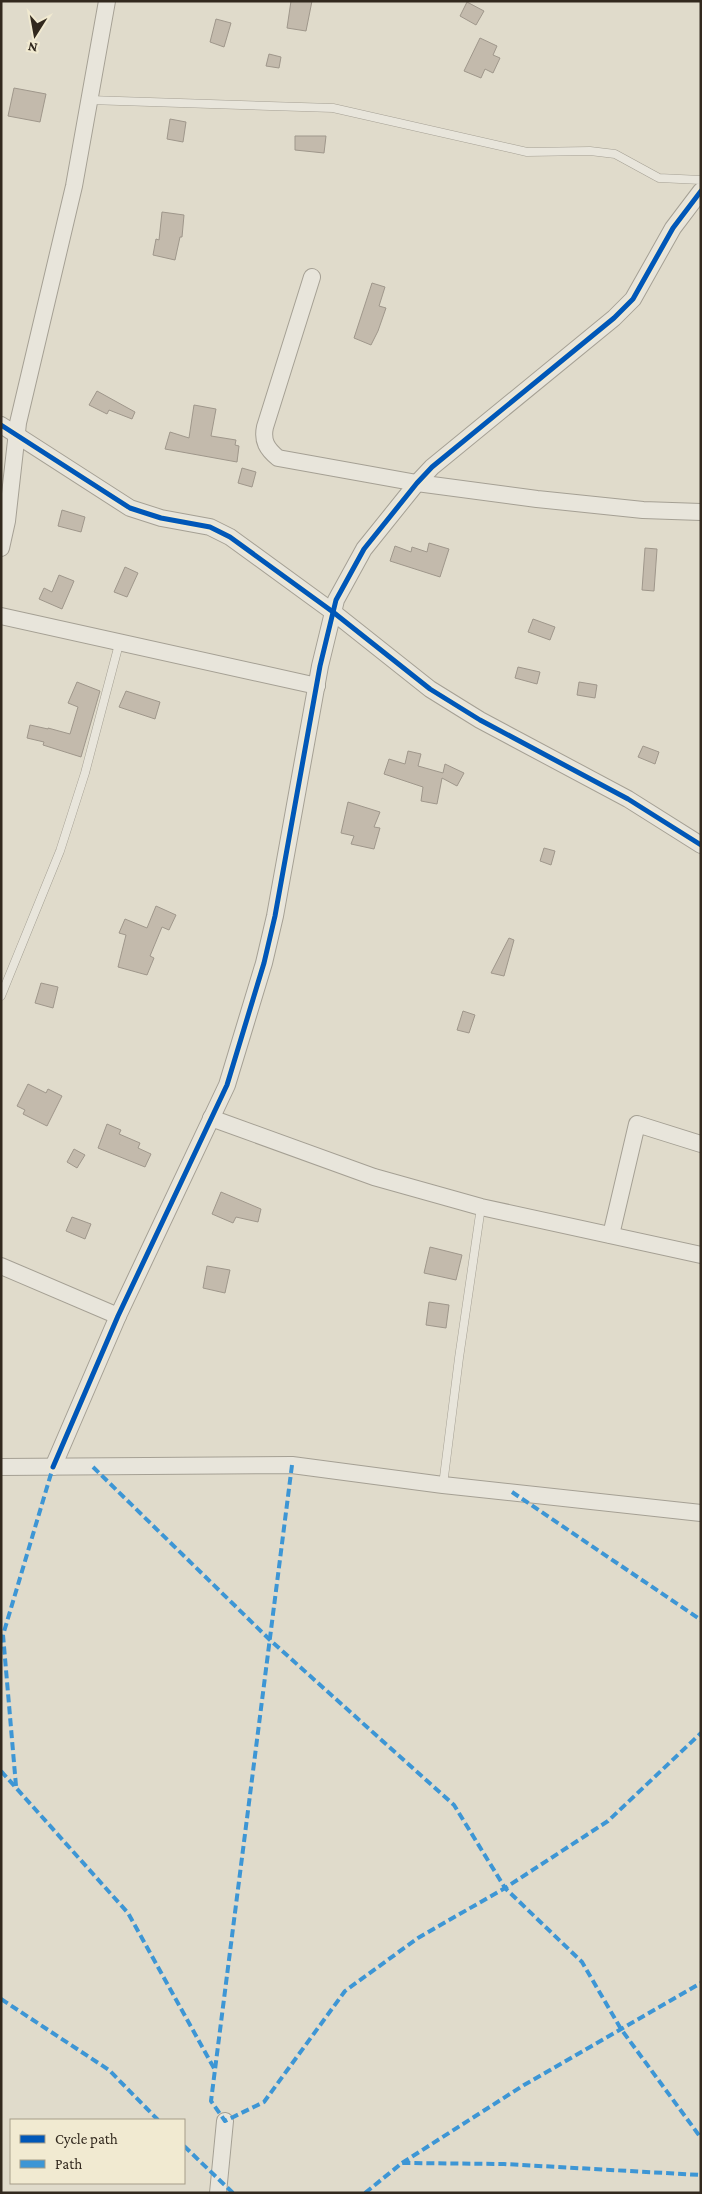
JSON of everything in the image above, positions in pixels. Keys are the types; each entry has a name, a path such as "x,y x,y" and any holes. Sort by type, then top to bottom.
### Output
{"street":[{"path":"1,548 17,434 74,186 107,1"},
{"path":"53,1467 118,1316 227,1085 264,963 275,916 282,867 318,686 320,666 336,600 364,549 417,483 468,436 614,318 632,299 673,228 701,191"},
{"path":"312,278 263,434 268,451 284,460 417,483 538,499 643,510 701,512"},
{"path":"1,426 17,434 71,472 130,508 161,518 210,527 230,537 333,612 430,689 489,724 628,799 701,845"},
{"path":"1,616 119,644 318,686"},
{"path":"211,1118 374,1177 481,1207 701,1255"},
{"path":"611,1235 637,1124 701,1144"},
{"path":"1,1266 118,1316"},
{"path":"1,1468 292,1465 443,1485 701,1513"},
{"path":"218,2193 224,2121"}],"lane":[{"path":"88,100 333,108 527,152 590,151 615,154 658,178 701,180"},
{"path":"1,996 63,842 85,773 119,644"},
{"path":"443,1485 458,1358 481,1207"}],"building":[{"path":"291,1 312,1 306,31 287,28"},
{"path":"467,2 484,11 476,25 460,16"},
{"path":"216,19 231,23 224,47 210,42"},
{"path":"480,38 497,46 493,55 500,58 493,73 485,69 481,78 464,71"},
{"path":"269,54 281,57 279,68 266,66"},
{"path":"14,88 46,94 40,122 8,116"},
{"path":"170,119 186,122 183,142 167,139"},
{"path":"295,136 326,136 324,153 295,150"},
{"path":"162,212 184,215 182,237 180,237 175,260 153,255 156,239 159,240"},
{"path":"372,283 385,287 379,306 386,308 371,345 354,338"},
{"path":"97,391 135,412 132,419 109,410 107,414 89,405"},
{"path":"194,405 216,409 211,436 236,440 235,445 239,446 237,462 165,449 170,432 189,438"},
{"path":"242,468 256,472 252,487 238,483"},
{"path":"62,510 85,517 81,532 58,526"},
{"path":"429,543 449,549 440,577 390,561 395,546 411,552 412,547 427,552"},
{"path":"645,548 657,549 654,591 642,590"},
{"path":"125,567 138,573 127,597 114,592"},
{"path":"59,575 74,581 62,609 39,599 44,588 52,592"},
{"path":"533,619 555,627 550,640 528,632"},
{"path":"518,667 540,672 537,684 515,678"},
{"path":"77,682 100,691 81,757 43,745 44,742 27,738 30,725 70,734 78,707 68,703"},
{"path":"579,682 597,685 595,698 577,695"},
{"path":"126,691 160,702 155,719 119,707"},
{"path":"643,746 659,752 655,764 638,757"},
{"path":"408,751 421,754 418,766 443,773 445,764 464,773 457,786 442,778 437,804 421,801 423,787 384,774 389,759 405,764"},
{"path":"348,802 380,812 374,827 380,828 374,849 351,844 354,836 341,833"},
{"path":"544,848 555,851 551,865 540,861"},
{"path":"156,906 176,915 169,930 162,927 150,956 154,958 147,975 118,967 126,935 119,933 125,919 147,928"},
{"path":"509,938 514,940 504,976 491,973"},
{"path":"41,983 58,987 53,1008 35,1003"},
{"path":"463,1011 475,1015 469,1033 457,1030"},
{"path":"28,1084 46,1093 48,1089 62,1096 47,1126 23,1114 25,1110 17,1106"},
{"path":"107,1124 121,1130 119,1134 140,1143 138,1148 151,1154 145,1167 98,1148"},
{"path":"74,1149 85,1155 77,1168 67,1162"},
{"path":"221,1192 261,1209 258,1222 236,1217 233,1223 212,1214"},
{"path":"72,1217 91,1224 85,1239 66,1231"},
{"path":"430,1247 462,1255 456,1280 424,1273"},
{"path":"207,1266 230,1270 225,1293 203,1288"},
{"path":"429,1302 449,1305 446,1328 426,1325"}],"marked path":[{"path":"292,1465 211,2101 225,2121 264,2102 345,1991 418,1938 505,1888 608,1821 701,1733"},
{"path":"16,1786 3,1635 53,1467"},
{"path":"93,1467 270,1640 454,1805 505,1888 582,1962 621,2029 701,2138"},
{"path":"512,1492 701,1620"},
{"path":"1,1771 128,1913 215,2070"},
{"path":"402,2163 524,2085 701,1983"},
{"path":"1,1999 109,2070 157,2119"},
{"path":"185,2147 233,2193"},
{"path":"365,2193 402,2163 504,2164 701,2175"}],"cycle path":[{"path":"53,1467 118,1316 227,1085 264,963 275,916 320,666 336,600 364,549 432,467 614,318 633,299 673,228 701,191"},
{"path":"1,425 130,508 161,518 210,527 230,537 333,612 430,689 480,720 628,799 701,845"}]}
